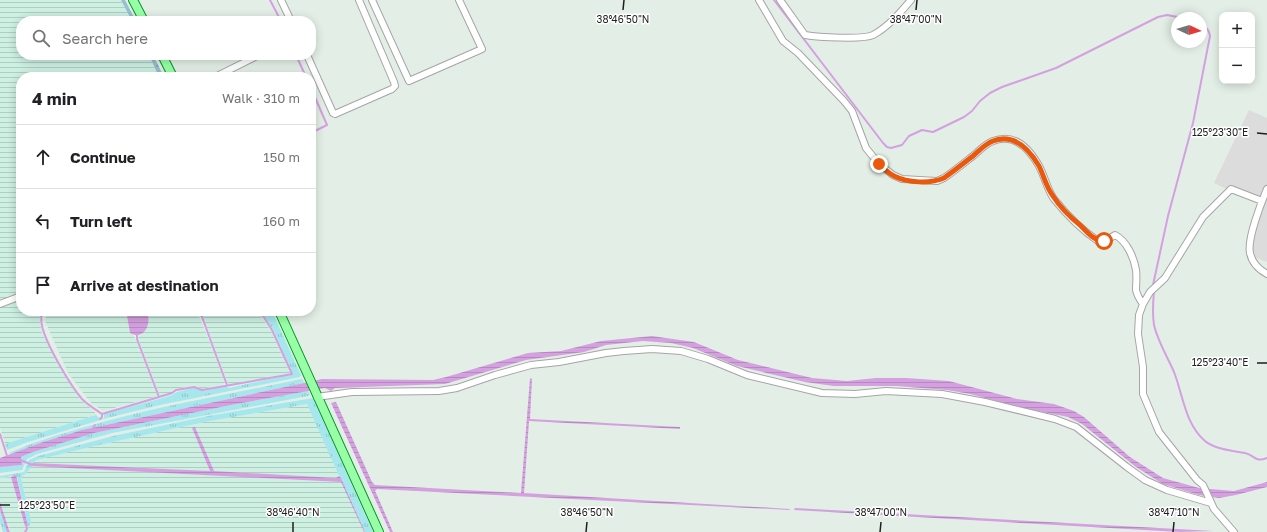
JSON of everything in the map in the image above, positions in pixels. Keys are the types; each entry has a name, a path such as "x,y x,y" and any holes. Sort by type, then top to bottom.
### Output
{"main road":[{"path":"134,0 142,16"},
{"path":"164,60 170,72"},
{"path":"281,316 379,532"}],"street":[{"path":"281,0 289,16"},
{"path":"316,75 333,113 335,114 392,89 395,86 361,3 372,0 409,81 482,48 459,0"},
{"path":"759,0 783,41 798,53 844,100 853,115 866,148 885,170 902,179 937,181 944,178 985,145 993,141 1010,139 1018,142 1026,149 1039,166 1046,186 1053,198 1068,215 1098,241 1104,241 1115,235 1120,238 1129,250 1133,260 1136,269 1136,291 1143,304"},
{"path":"780,0 805,34 859,38 871,36 884,27 898,15 911,0"},
{"path":"386,62 398,56"},
{"path":"226,72 249,60"},
{"path":"309,60 315,72"},
{"path":"1234,532 1209,501 1202,485 1159,432 1144,394 1138,334 1139,315 1150,292 1165,278 1203,217 1231,189 1262,201"},
{"path":"1267,189 1252,235 1249,251 1252,260 1258,268 1267,274"},
{"path":"0,304 16,298"},
{"path":"316,394 439,391 458,388 495,375 531,365 559,362 624,350 676,350 708,359 747,375 822,393 855,394 886,392 942,394 985,402 1054,419 1076,427 1131,471 1145,480 1174,493 1209,501"}],"shaded area":[{"path":"1249,110 1267,118 1267,262 1251,256 1261,205 1214,183"},
{"path":"127,316 148,316 148,326 143,333 135,335 130,333"},
{"path":"652,336 694,342 738,360 812,378 847,381 876,378 906,378 949,381 1017,399 1054,404 1074,411 1084,417 1130,457 1163,478 1199,488 1234,491 1267,482 1267,487 1219,498 1199,495 1163,484 1136,467 1082,424 1068,417 947,390 896,386 834,386 805,382 737,366 693,348 671,343 643,341 606,345 584,352 526,360 445,384 335,388 331,391 325,388 236,404 94,433 21,457 22,465 0,467 0,458 40,443 82,430 322,379 433,380 528,353 561,351 601,341"},
{"path":"530,378 532,379 530,419 680,427 680,429 529,421 524,493 790,509 377,489 375,491 393,532 390,532 331,403 336,402 372,482 375,485 521,493"},
{"path":"195,427 214,471 336,478 339,476 365,532 341,482 30,466 33,463 210,471 192,428"},
{"path":"16,475 28,526 25,526 11,477"},
{"path":"0,502 10,532 7,532 0,510"},
{"path":"795,508 1214,531 1180,532 794,510"}],"green space":[{"path":"0,0 121,0 129,16 16,16 16,60 151,60 157,72 16,72 16,296 0,302"},
{"path":"121,0 125,0 133,16 129,16"},
{"path":"151,60 156,60 162,72 157,72"},
{"path":"16,299 16,316 40,316 42,333 67,379 81,400 94,411 96,415 5,444 0,427 0,306"},
{"path":"46,316 127,316 130,333 136,339 158,396 103,411 90,402 68,373 45,321"},
{"path":"149,316 199,316 225,382 224,384 202,389 194,385 176,389 171,393 160,396 138,338 146,329"},
{"path":"202,316 261,316 271,331 290,373 230,385 228,384"},
{"path":"264,316 274,316 301,375 300,377 160,405 107,418 28,442 7,450 5,444 96,415 100,419 104,418 104,414 159,399 177,392 193,388 203,391 226,386 229,388 293,374 273,329"},
{"path":"301,379 304,383 82,430 11,454 9,453 51,437 105,421"},
{"path":"308,391 310,395 308,396 112,433 37,454 27,459 22,470 0,473 0,467 22,465 21,457 30,453 94,433"},
{"path":"313,398 373,532 365,532 307,404 204,422 36,460 21,478 31,521 30,525 28,526 17,477 12,476 0,478 0,476 24,472 29,460 38,456 113,436 208,416"},
{"path":"308,404 339,476 337,478 213,471 192,428 210,471 33,463 35,460 50,456 204,422"},
{"path":"30,466 342,482 364,532 10,532 0,502 0,478 11,477 25,526 30,525 31,521 21,478 28,471"},
{"path":"0,510 7,532 3,532 0,523"}],"waterway":[{"path":"270,0 278,16"},
{"path":"774,0 883,143 887,147 891,148 902,145 909,136 922,130 933,132 964,117 990,93 1002,87 1056,68 1158,17 1171,16"},
{"path":"1153,285 1168,216 1193,123 1210,36 1207,29"},
{"path":"298,60 304,72"},
{"path":"316,100 327,125 316,130"},
{"path":"1154,291 1154,325 1160,343 1174,372 1185,409 1198,434 1213,446 1245,453 1260,460 1267,458"},
{"path":"41,316 44,334 53,353 77,393 89,405 102,414 100,419"},
{"path":"201,316 227,385"},
{"path":"102,414 172,393 176,390 194,387 202,390 292,374 272,330 263,316"},
{"path":"137,335 137,339 159,397"},
{"path":"0,434 7,456"},
{"path":"20,460 33,465"},
{"path":"25,532 27,529 26,524"}],"route":[{"path":"879,164 885,170 902,179 937,181 944,178 985,145 993,141 1010,139 1018,142 1026,149 1039,166 1046,186 1053,198 1068,215 1092,237 1098,241 1104,241"}]}
